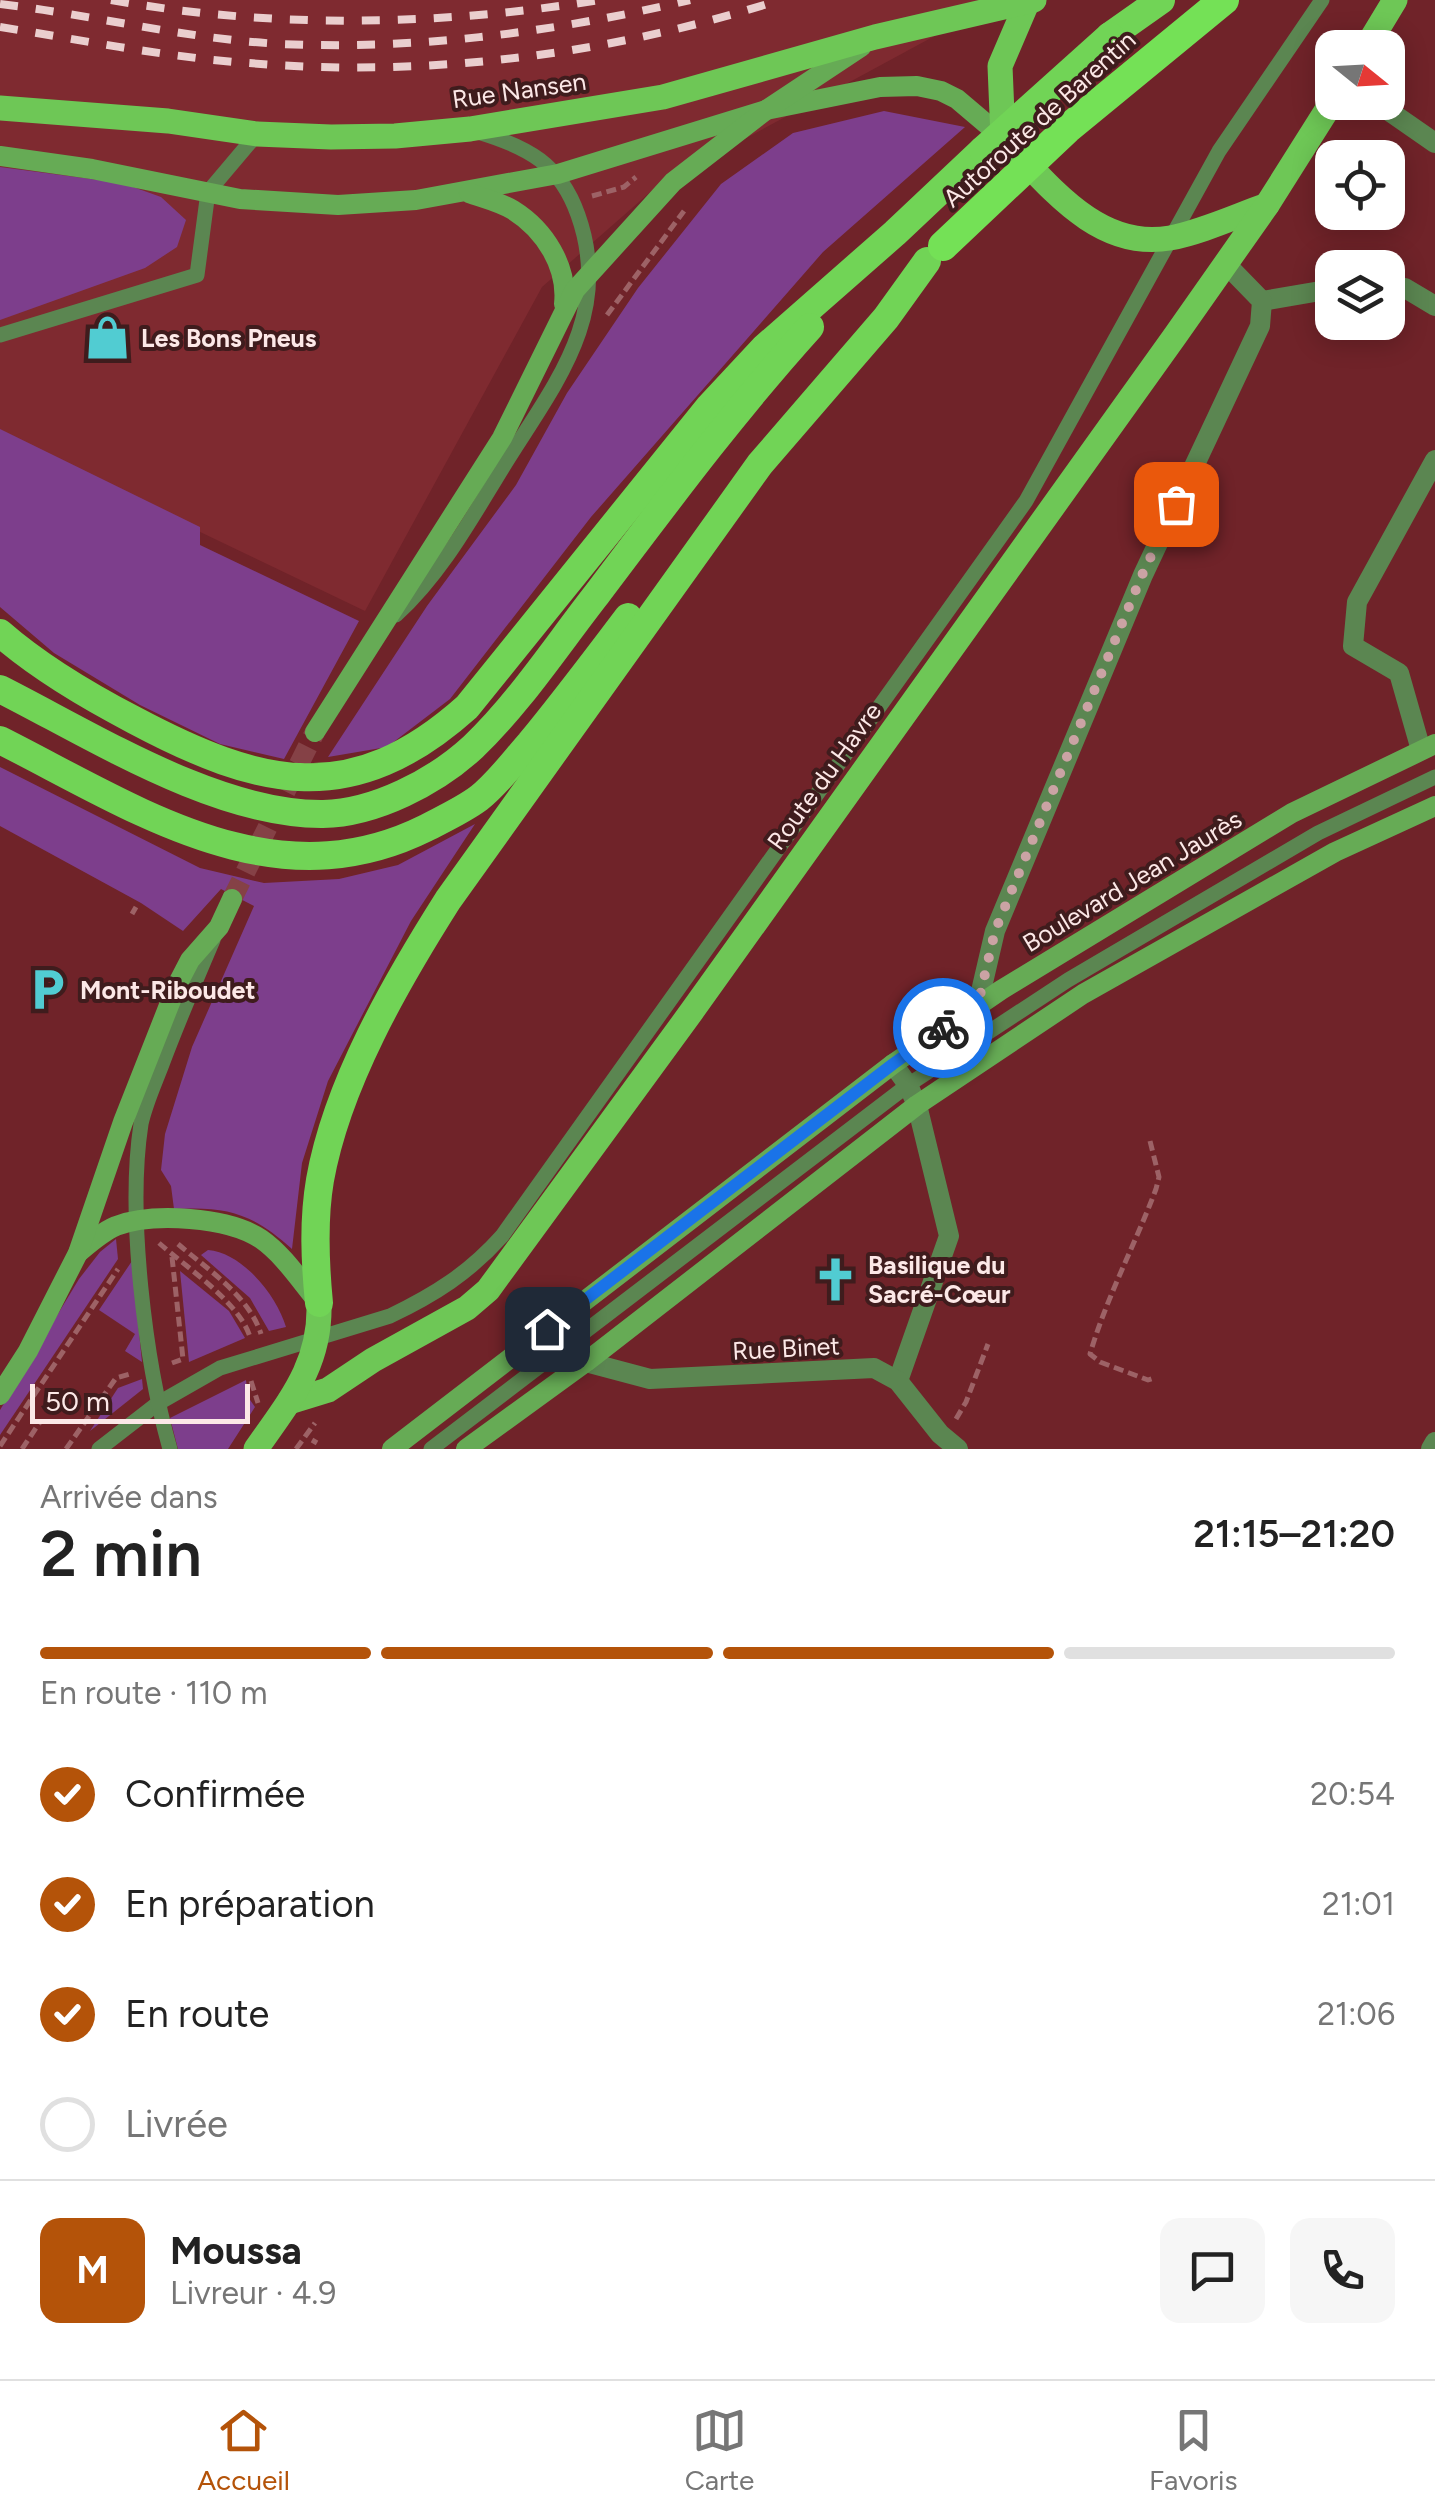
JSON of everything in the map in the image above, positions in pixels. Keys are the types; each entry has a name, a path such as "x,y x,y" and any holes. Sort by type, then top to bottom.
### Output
{"highway":[{"name":"Autoroute de Barentin","path":"895,234 1110,36 1161,0"},
{"name":"Autoroute de Barentin","path":"935,254 1067,129 1224,0"},
{"path":"0,633 21,652 95,699 162,735 227,763 284,778 323,776 385,764 436,735 467,706 709,407 764,348 895,234"},
{"path":"0,689 130,756 212,791 269,808 324,814 374,804 430,779 472,748 529,683 795,343 895,234"},
{"path":"0,740 148,815 240,850 284,856 363,850 387,844 447,817 478,798 515,761 760,441 874,308 935,254"},
{"path":"318,1303 316,1218 330,1141 355,1074 399,980 448,900 760,464 886,318 935,254"}],"main road":[{"path":"1377,30 1395,0"},
{"path":"993,144 1000,66 1031,1"},
{"name":"Rue Nansen","path":"0,108 168,121 257,134 395,136 470,129 663,97 876,38 1031,1"},
{"path":"316,732 502,438 575,290 673,182 766,110 876,38"},
{"path":"0,156 92,169 240,199 322,204 416,200 558,174 766,110 880,87 917,86 957,99 993,144 1098,227 1140,238 1170,238 1267,205"},
{"name":"Route du Havre","path":"289,1402 328,1390 467,1308 488,1290 704,995 1226,264 1321,120"},
{"path":"467,192 511,208 543,237 562,274 564,310"},
{"name":"Boulevard Jean Jaurès","path":"392,1449 893,1064 978,1004 1292,813 1428,747"},
{"path":"466,1449 586,1362 912,1095 1335,852 1435,806"},
{"path":"0,1396 78,1253 123,1122 177,986 190,960 219,927 232,898"},
{"path":"78,1253 107,1230 138,1231 214,1221 245,1230 277,1253 318,1303 318,1338 308,1370 256,1449"}],"street":[{"path":"1402,120 1435,143"},
{"path":"978,1004 995,931 1142,575 1260,326 1262,301 1226,264"},
{"path":"1405,288 1435,306"},
{"path":"1262,301 1315,292"},
{"path":"1428,747 1399,673 1353,646 1358,602 1435,460"},
{"path":"893,1064 912,1095 948,1236 898,1381 958,1449"},
{"name":"Rue Binet","path":"586,1362 650,1380 874,1368 898,1381"},
{"path":"1431,1449 1435,1442"}],"lane":[{"path":"100,1448 157,1404 220,1368 390,1316 439,1291 464,1274 502,1236 1026,500 1220,150 1322,0"},
{"path":"382,628 448,556 565,366 582,327 591,273 582,226 566,185 530,152 470,129"},
{"path":"0,335 197,275 208,192 257,134"},
{"path":"431,1449 1068,980 1284,853 1435,777"},
{"path":"170,1449 157,1404 138,1231 142,1122 176,1027 219,927"}],"path":[{"path":"132,914 136,907"},
{"path":"1150,1141 1159,1177 1156,1189 1124,1270 1108,1298 1090,1354 1100,1362 1148,1380 1154,1378"},
{"path":"0,1446 124,1260 123,1242 138,1231 154,1238 236,1311 250,1336"},
{"path":"173,1240 243,1302 260,1330"},
{"path":"160,1368 183,1359 172,1254"},
{"path":"942,1435 966,1402 988,1344"},
{"path":"66,1449 116,1378 142,1370"},
{"path":"251,1378 254,1398 261,1406"},
{"path":"22,1449 40,1422"},
{"path":"296,1449 313,1427"}],"shaded area":[{"path":"0,0 1001,0 656,187 542,287 365,611 0,436"},
{"path":"884,111 965,127 823,252 591,517 450,699 387,747 328,757 427,606 516,485 567,393 638,288 721,184 793,133"},
{"path":"0,167 122,183 161,197 186,220 177,247 145,268 0,320"},
{"path":"0,429 200,527 200,545 359,621 284,759 220,744 140,705 54,653 0,607"},
{"path":"0,767 200,868 264,883 339,879 398,865 475,824 411,921 328,1081 302,1163 292,1249 264,1227 238,1214 174,1209 171,1186 161,1170 165,1134 192,1047 254,906 221,889 183,931 141,903 0,826"},
{"path":"116,1239 118,1259 0,1435 0,1410 79,1279"},
{"path":"208,1250 234,1259 257,1278 275,1302 286,1327 269,1331 250,1298 201,1255"},
{"path":"132,1261 142,1362 125,1351 135,1334 99,1310"},
{"path":"180,1271 229,1311 245,1338 189,1362"},
{"path":"142,1379 143,1389 90,1431 118,1388"},
{"path":"246,1380 248,1397 255,1407 228,1449 178,1449 170,1418"}],"tunnel":[{"path":"232,899 315,732"}],"railway":[{"path":"111,0 233,16 356,21 478,15 600,0"},
{"path":"0,4 210,37 333,45 436,41 538,30 690,0"},
{"path":"0,27 217,60 383,67 517,58 584,48 650,35 780,0"}],"way so far":[{"path":"943,1028 978,1004 995,931 1142,575 1176,504"}],"place":[{"name":"Les Bons Pneus","path":"108,338"},
{"name":"Mont-Riboudet","path":"47,990"},
{"name":"Basilique du Sacré-Cœur","path":"835,1279"}],"route":[{"path":"547,1329 943,1028"}]}
